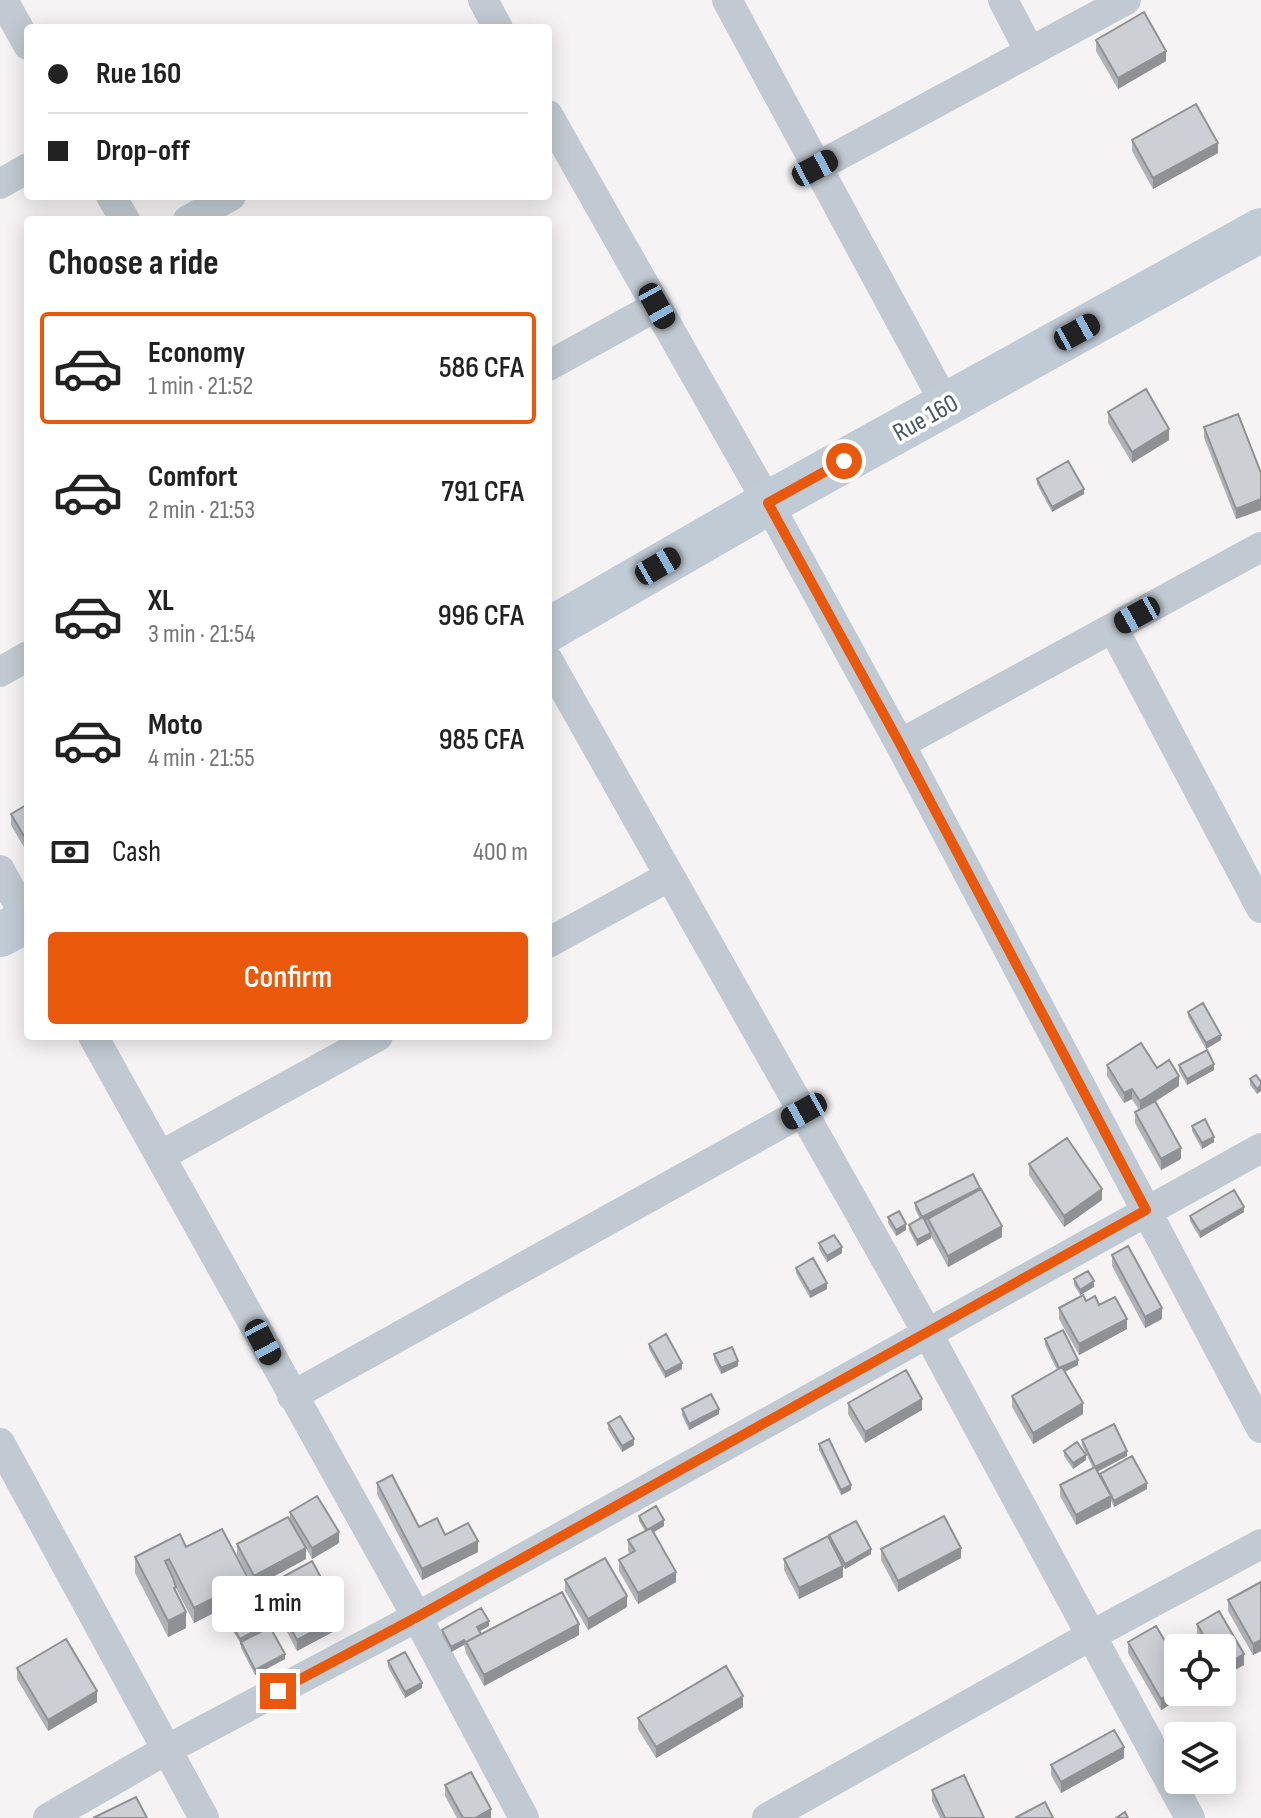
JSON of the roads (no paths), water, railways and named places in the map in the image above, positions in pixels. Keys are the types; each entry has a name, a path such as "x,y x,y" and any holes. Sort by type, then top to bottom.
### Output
{"street":[{"path":"3,0 24,38"},
{"path":"483,0 496,24"},
{"path":"727,0 815,168 946,405"},
{"path":"1003,0 1030,52"},
{"path":"815,168 1126,0"},
{"path":"552,122 768,503 900,744 1260,1422"},
{"path":"0,184 24,170"},
{"path":"195,216 224,200"},
{"name":"Rue 160","path":"552,628 768,503 1261,230"},
{"path":"552,364 657,306"},
{"path":"900,744 1261,547"},
{"path":"1113,628 1261,908"},
{"path":"0,672 24,658"},
{"path":"552,667 928,1334 1190,1818"},
{"path":"0,870 24,914"},
{"path":"552,941 670,876"},
{"path":"0,935 24,923"},
{"path":"95,1040 417,1617 524,1818"},
{"path":"162,1155 371,1040"},
{"path":"292,1396 804,1111"},
{"path":"48,1818 166,1750 417,1617 1261,1148"},
{"path":"0,1443 204,1818"},
{"path":"767,1818 1261,1544"}]}
